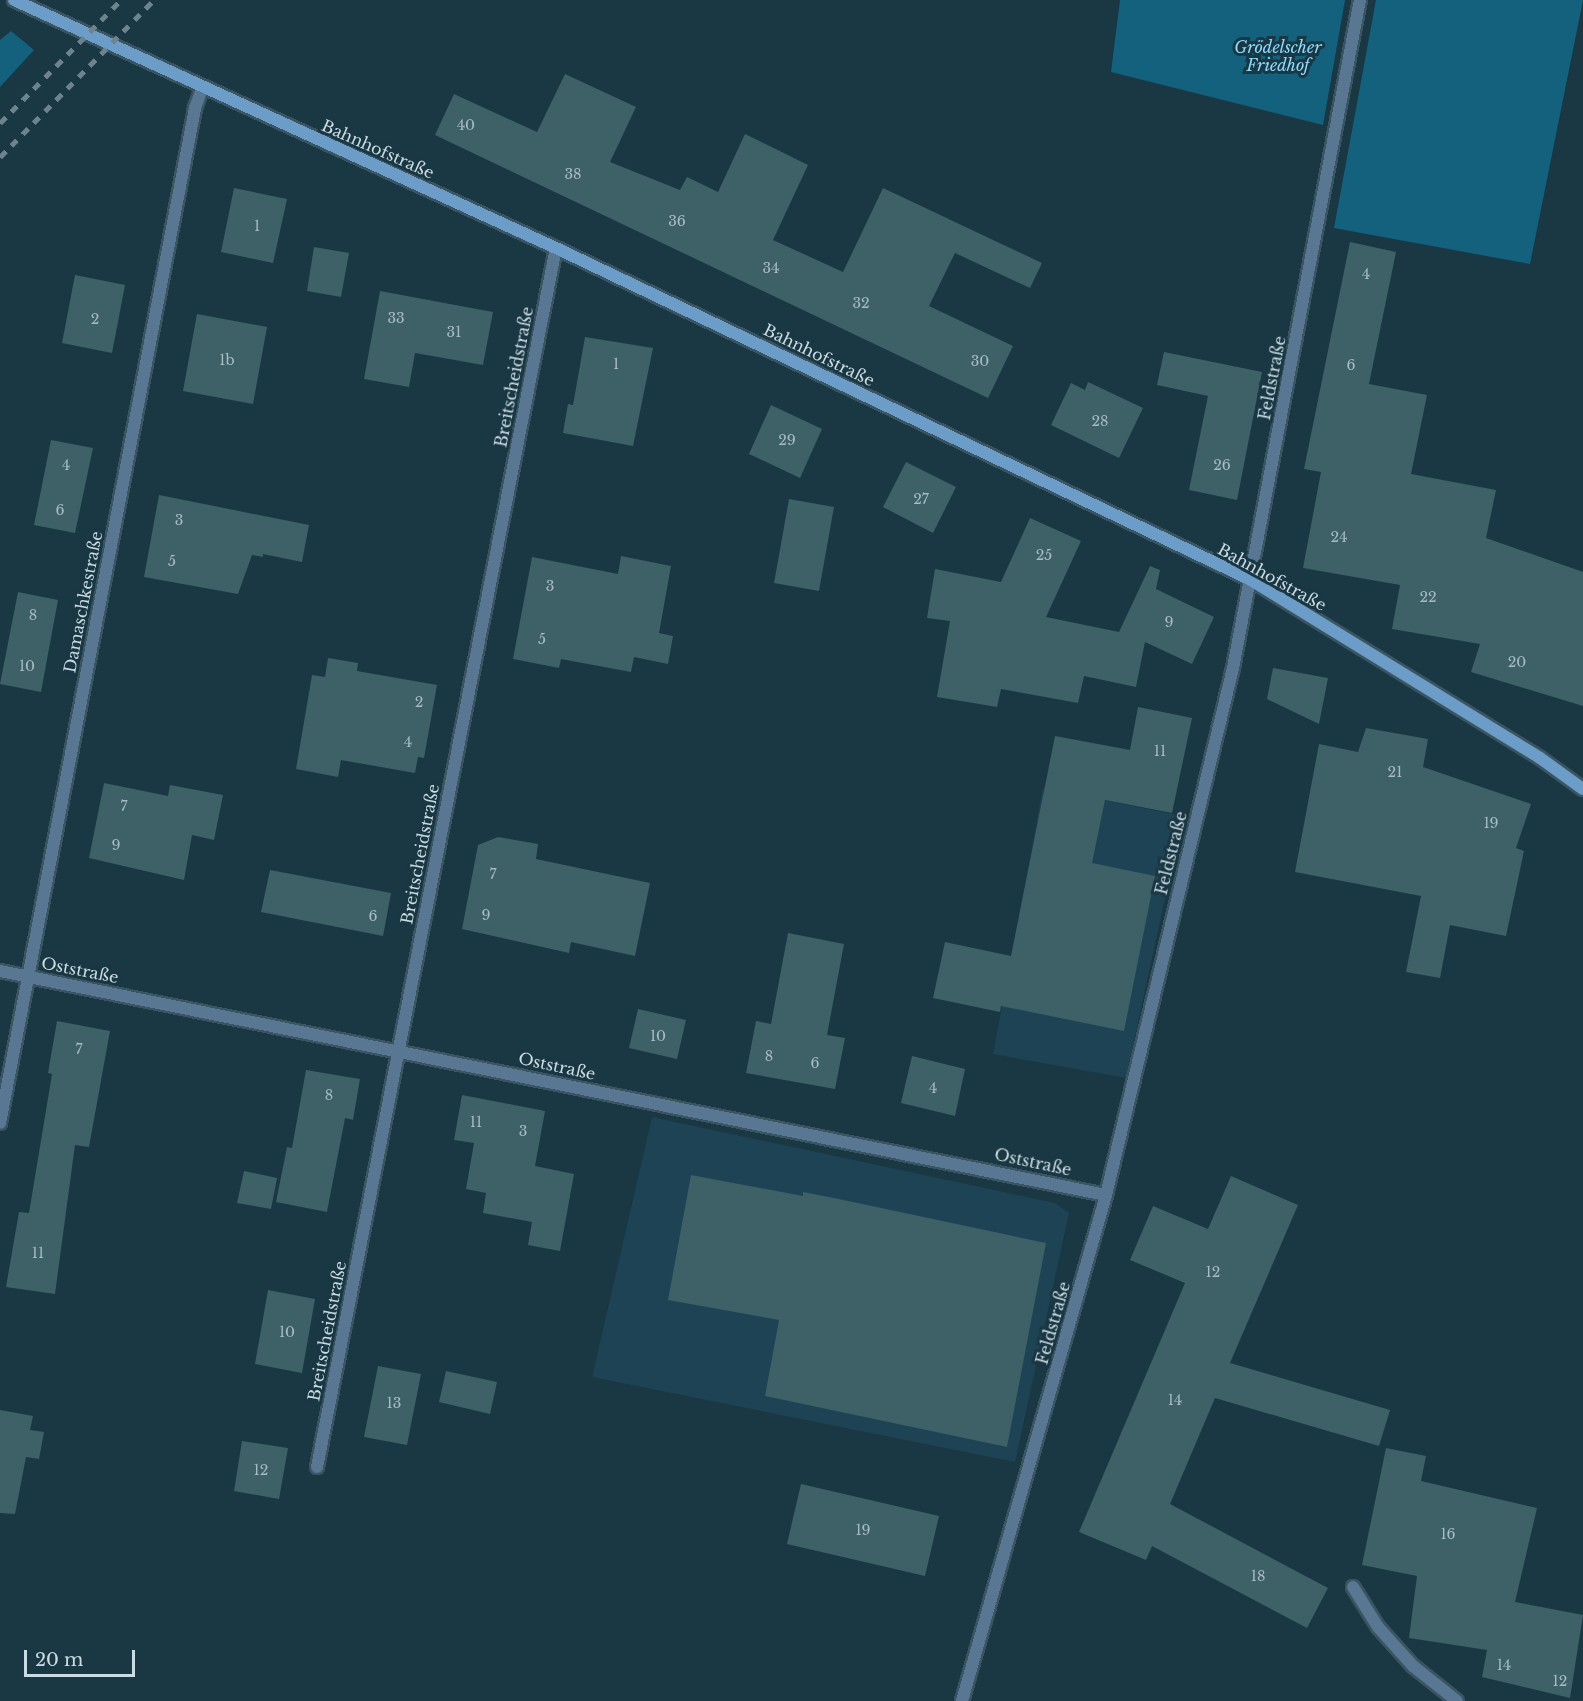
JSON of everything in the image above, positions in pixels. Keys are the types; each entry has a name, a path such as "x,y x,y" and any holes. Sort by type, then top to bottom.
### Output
{"street":[{"name":"Bahnhofstraße","path":"14,0 202,89 556,248 1251,580 1540,758 1583,789"},
{"name":"Feldstraße","path":"962,1701 1106,1195 1251,580 1360,0"},
{"name":"Damaschkestraße","path":"0,1123 195,108 202,89"},
{"name":"Breitscheidstraße","path":"317,1467 556,248"},
{"name":"Oststraße","path":"0,971 398,1049 1106,1195"},
{"path":"1353,1587 1378,1627 1413,1666 1457,1701"}],"shaded area":[{"path":"1043,788 1183,816 1126,1078 993,1054"},
{"path":"652,1117 1055,1203 1069,1213 1015,1462 592,1377"}],"green space":[{"name":"Grödelscher Friedhof","path":"1120,0 1345,0 1323,125 1111,72"},
{"path":"1376,0 1583,0 1530,264 1334,228"},
{"path":"11,31 34,50 0,87 0,40"}],"building":[{"path":"565,74 636,107 610,162 680,190 687,177 718,192 745,134 808,165 773,240 843,272 883,188 1042,263 1030,288 955,253 929,306 1013,346 988,398 435,135 454,94 537,132"},
{"path":"234,188 287,199 273,263 221,252"},
{"path":"1350,242 1396,252 1369,384 1427,395 1411,474 1496,490 1486,538 1583,572 1583,706 1471,672 1480,644 1392,629 1400,585 1303,568 1321,472 1304,469"},
{"path":"314,247 349,253 341,297 307,291"},
{"path":"75,275 125,285 112,353 62,343"},
{"path":"380,291 493,312 483,365 415,353 409,387 364,379"},
{"path":"197,314 267,327 253,404 183,391"},
{"path":"585,337 653,348 633,446 563,433 568,404 573,405"},
{"path":"1164,352 1262,372 1237,500 1189,490 1208,396 1157,385"},
{"path":"1088,382 1143,408 1119,458 1051,425 1071,383 1085,390"},
{"path":"771,405 822,429 800,478 749,454"},
{"path":"51,440 93,448 75,533 34,525"},
{"path":"906,462 956,487 933,533 883,507"},
{"path":"159,495 309,525 302,562 263,554 263,557 252,555 238,594 144,577"},
{"path":"789,499 834,507 819,591 774,583"},
{"path":"1030,518 1081,541 1046,617 1119,632 1150,566 1160,570 1156,589 1214,617 1192,664 1145,642 1136,687 1084,676 1078,703 1001,689 997,707 937,697 950,621 927,618 935,569 1001,582"},
{"path":"621,556 671,566 659,633 673,636 668,664 634,657 631,672 561,659 559,668 513,659 532,557 618,574"},
{"path":"18,592 58,600 41,692 0,684"},
{"path":"328,658 358,663 357,671 437,685 424,758 418,757 415,773 341,760 338,777 296,769 312,675 325,677"},
{"path":"1273,668 1328,678 1319,724 1267,699"},
{"path":"1138,707 1192,718 1172,813 1105,800 1092,863 1155,876 1124,1031 1001,1006 1000,1012 933,998 945,942 1011,956 1055,736 1130,750"},
{"path":"1366,728 1428,739 1423,767 1531,804 1516,848 1524,851 1506,936 1450,925 1440,978 1406,972 1421,896 1295,872 1319,744 1358,752"},
{"path":"104,783 168,796 170,785 223,795 214,840 192,835 184,880 89,858"},
{"path":"498,837 538,844 536,859 650,883 635,956 571,942 569,953 462,929 478,845"},
{"path":"270,870 391,893 383,936 261,912"},
{"path":"788,933 844,944 827,1035 845,1038 835,1089 746,1073 756,1021 771,1024"},
{"path":"638,1009 686,1020 677,1059 629,1048"},
{"path":"57,1021 110,1031 89,1147 75,1145 55,1294 6,1287 19,1212 29,1213 52,1074 48,1073"},
{"path":"912,1056 965,1069 955,1116 901,1103"},
{"path":"306,1070 360,1079 353,1120 345,1118 327,1212 276,1202 287,1147 292,1148"},
{"path":"462,1095 545,1111 535,1166 574,1174 560,1251 528,1245 532,1222 483,1213 486,1193 466,1189 474,1143 454,1140"},
{"path":"244,1171 277,1178 271,1209 237,1203"},
{"path":"691,1175 803,1196 803,1192 1046,1243 1007,1447 765,1396 779,1320 668,1300"},
{"path":"1231,1176 1298,1205 1230,1363 1390,1410 1379,1446 1215,1398 1170,1504 1328,1588 1307,1628 1152,1546 1146,1560 1079,1532 1185,1283 1130,1260 1153,1206 1208,1229"},
{"path":"268,1290 315,1299 302,1373 255,1364"},
{"path":"378,1366 421,1374 407,1445 364,1437"},
{"path":"446,1371 497,1382 490,1414 439,1402"},
{"path":"0,1410 33,1416 30,1430 44,1432 39,1459 26,1457 15,1514 0,1513"},
{"path":"242,1441 288,1448 279,1499 234,1491"},
{"path":"1386,1448 1426,1456 1421,1481 1537,1508 1515,1602 1583,1615 1570,1698 1482,1677 1487,1650 1409,1638 1417,1576 1362,1565"},
{"path":"801,1484 939,1516 925,1576 787,1544"}],"railway":[{"path":"0,123 121,0"},
{"path":"0,157 154,0"}]}
